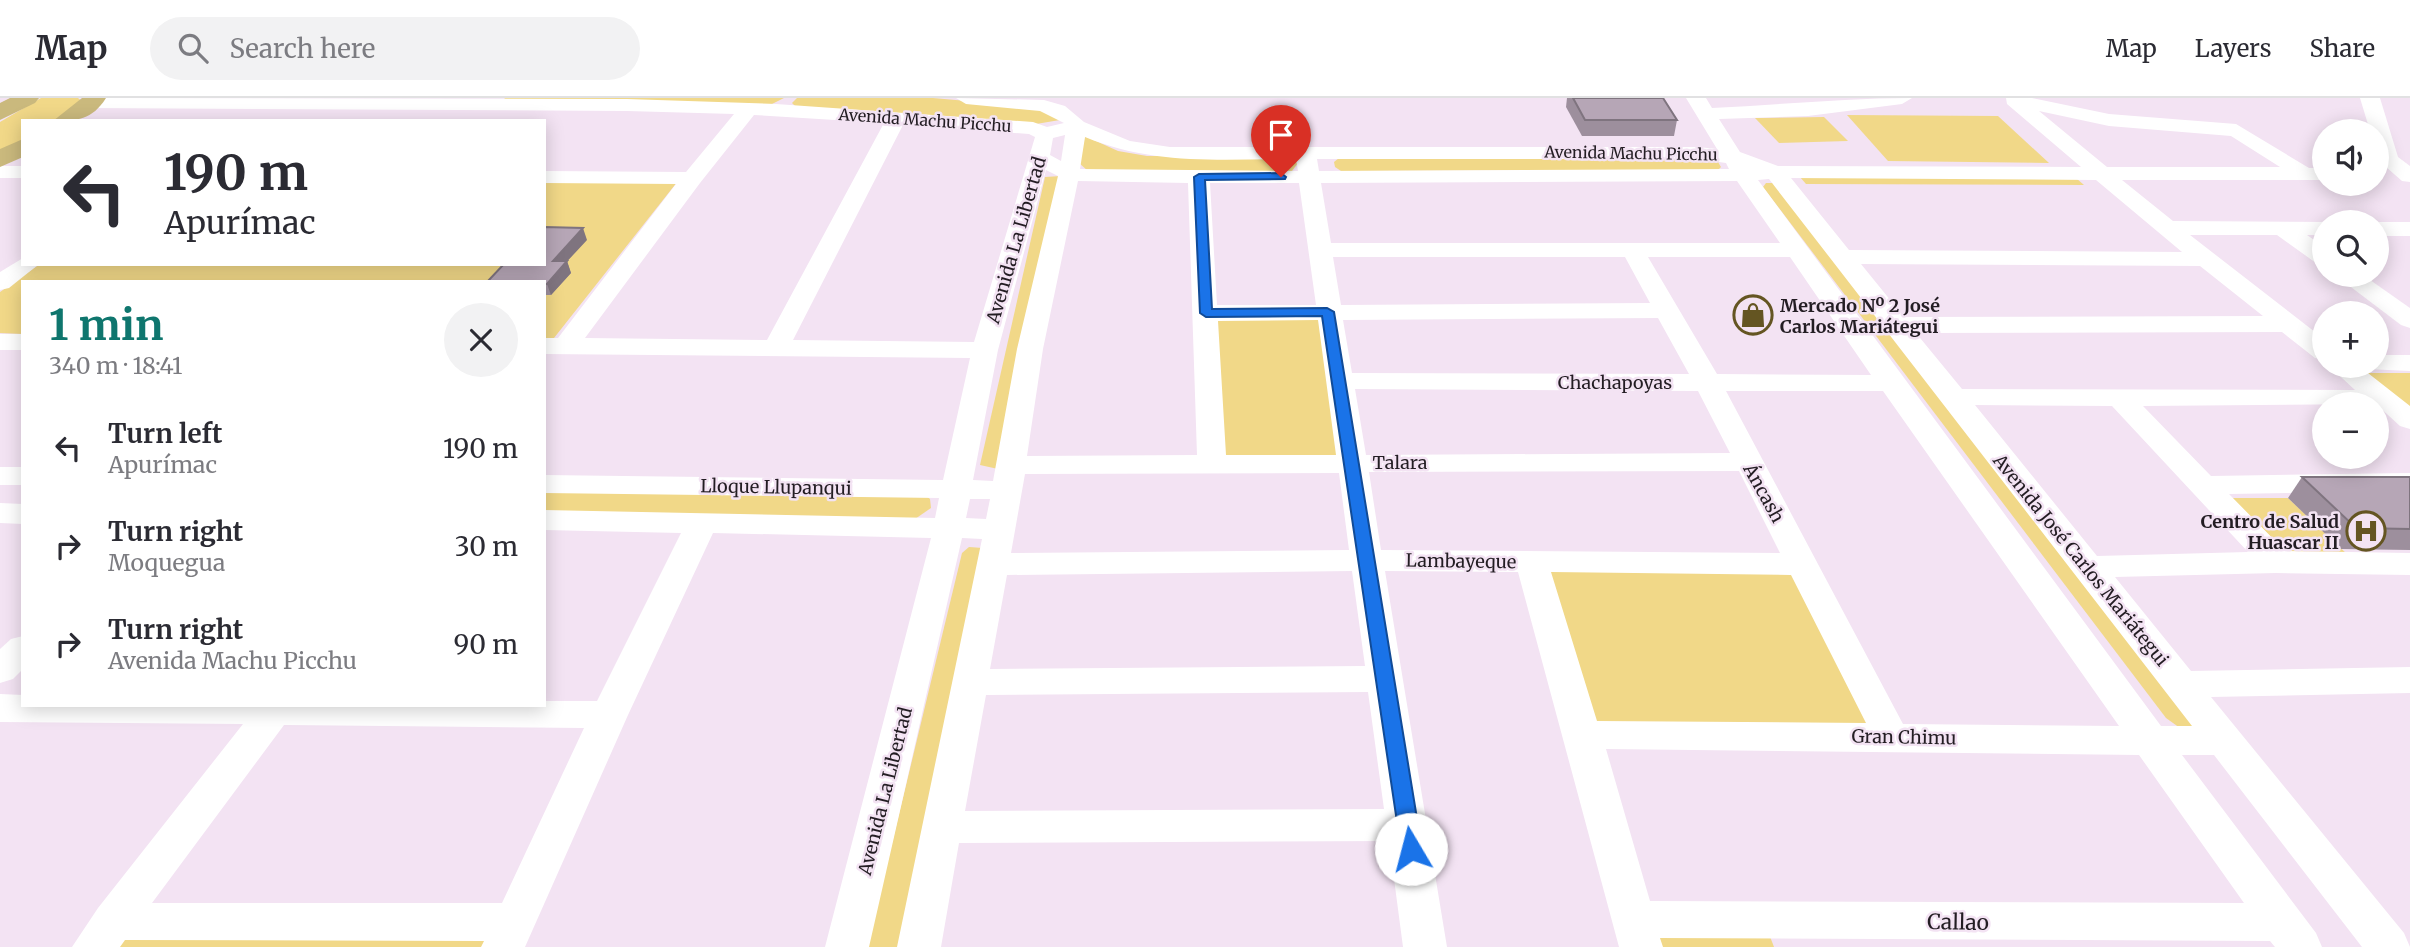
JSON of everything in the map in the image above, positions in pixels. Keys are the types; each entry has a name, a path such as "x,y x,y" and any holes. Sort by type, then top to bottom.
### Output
{"main road":[{"path":"0,113 27,98"},
{"path":"68,119 92,101"},
{"path":"0,159 21,147"}],"street":[{"name":"Avenida Machu Picchu","path":"966,98 1059,107 1072,116 1077,126 1143,151 1307,164 1761,174"},
{"path":"1701,106 1837,103 1902,98"},
{"path":"2370,98 2388,160 2409,175"},
{"path":"2009,99 2072,114 2236,130 2312,172"},
{"path":"2009,99 2205,259 2312,342"},
{"name":"Avenida Machu Picchu","path":"92,101 480,100 749,109 783,104 897,118 1034,128 1042,146 1069,174 1199,177 1307,164"},
{"path":"1701,106 1761,174 1797,250 2291,935"},
{"path":"555,346 749,109"},
{"path":"775,349 897,118"},
{"path":"2051,131 2151,129 2164,124"},
{"name":"Avenida La Libertad","path":"847,947 957,490 985,351 1042,146 1077,126"},
{"name":"Avenida La Libertad","path":"919,947 940,827 1010,478 1030,349 1077,126"},
{"path":"1307,164 1365,559 1387,679 1425,947"},
{"path":"0,172 21,172"},
{"path":"1761,174 2312,174"},
{"path":"1761,174 2123,192"},
{"name":"Avenida José Carlos Mariátegui","path":"1761,174 1842,257 1950,397 2388,947"},
{"path":"2389,174 2409,175"},
{"path":"546,177 692,178"},
{"path":"1199,177 1212,463"},
{"path":"2167,228 2312,229"},
{"path":"2282,228 2312,249"},
{"path":"2389,229 2410,229"},
{"path":"1320,250 1797,250"},
{"name":"Áncash","path":"1633,251 1708,383 1746,462 1891,736"},
{"path":"1842,257 2205,259"},
{"path":"0,283 24,266"},
{"path":"2364,287 2410,320"},
{"path":"1828,293 1870,293"},
{"path":"1206,313 1668,310"},
{"path":"1895,325 2290,324"},
{"path":"0,342 21,342"},
{"path":"555,346 985,351"},
{"path":"2389,363 2410,363"},
{"path":"2357,378 2374,392"},
{"name":"Chachapoyas","path":"1340,381 1891,383"},
{"path":"1950,397 2312,398"},
{"path":"2120,398 2276,562"},
{"path":"2389,404 2410,420"},
{"name":"Talara","path":"1010,478 1212,463 1746,462"},
{"path":"0,476 21,476"},
{"name":"Lloque Llupanqui","path":"546,484 957,490 1010,478"},
{"path":"2202,485 2407,486"},
{"path":"0,513 21,514"},
{"name":"Lloque Llupanqui","path":"546,520 704,521 999,529"},
{"path":"103,934 509,934 609,715 704,521"},
{"name":"Lambayeque","path":"993,564 1365,559 1802,564"},
{"path":"1531,562 1583,735 1637,933"},
{"path":"2086,566 2276,562 2410,564"},
{"path":"0,670 21,650"},
{"path":"969,682 1387,679"},
{"path":"2181,684 2410,680"},
{"path":"0,708 609,715"},
{"path":"103,934 273,712"},
{"name":"Gran Chimu","path":"1583,735 2226,741"},
{"path":"940,827 1408,825"},
{"name":"Callao","path":"1637,933 2291,935"}],"shaded area":[{"path":"41,98 78,98 84,103 62,119 21,119 21,143 0,156 0,122"},
{"path":"504,98 784,98 770,105 508,101"},
{"path":"797,98 933,98 1046,108 1060,120 1030,125 796,107 792,103"},
{"path":"1847,115 1998,116 2049,163 1888,161"},
{"path":"1824,117 1848,141 1779,143 1755,118"},
{"path":"1085,136 1118,151 1147,156 1280,156 1298,163 1292,171 1088,171 1079,163"},
{"path":"1697,156 1718,162 1721,167 1718,170 1341,171 1335,167 1334,162 1339,158"},
{"path":"1061,176 998,469 980,465 1045,177"},
{"path":"1800,177 2076,178 2084,185 1806,184"},
{"path":"546,180 678,181 554,338 546,338 546,280 21,280 21,334 0,333 0,292 37,266 546,266"},
{"path":"1766,183 1775,183 2194,723 2194,731 2180,728 2166,718 1763,187"},
{"path":"1323,316 1338,458 1221,457 1212,317"},
{"path":"2389,373 2410,373 2410,407 2372,378 2389,378"},
{"path":"546,489 924,494 930,499 931,508 915,519 546,512"},
{"path":"2232,498 2288,498 2349,556 2290,556"},
{"path":"969,547 983,548 904,947 867,947 962,553"},
{"path":"1540,565 1797,569 1879,728 1591,729"},
{"path":"1766,926 1774,947 1657,947 1651,927"},
{"path":"129,928 496,931 489,947 114,947"}],"building":[{"path":"1573,98 1663,98 1677,120 1585,120"},
{"path":"546,227 583,228 553,261 567,261 547,284 546,280 489,280 502,266 546,266"},
{"path":"2302,477 2410,477 2410,529 2356,528"}],"place":[{"name":"Mercado Nº 2 José Carlos Mariátegui","path":"1753,315"},
{"name":"Centro de Salud Huascar II","path":"2366,531"}],"route":[{"path":"1281,177 1199,177 1206,313 1327,312 1340,381 1365,559 1387,679 1411,849"}]}
